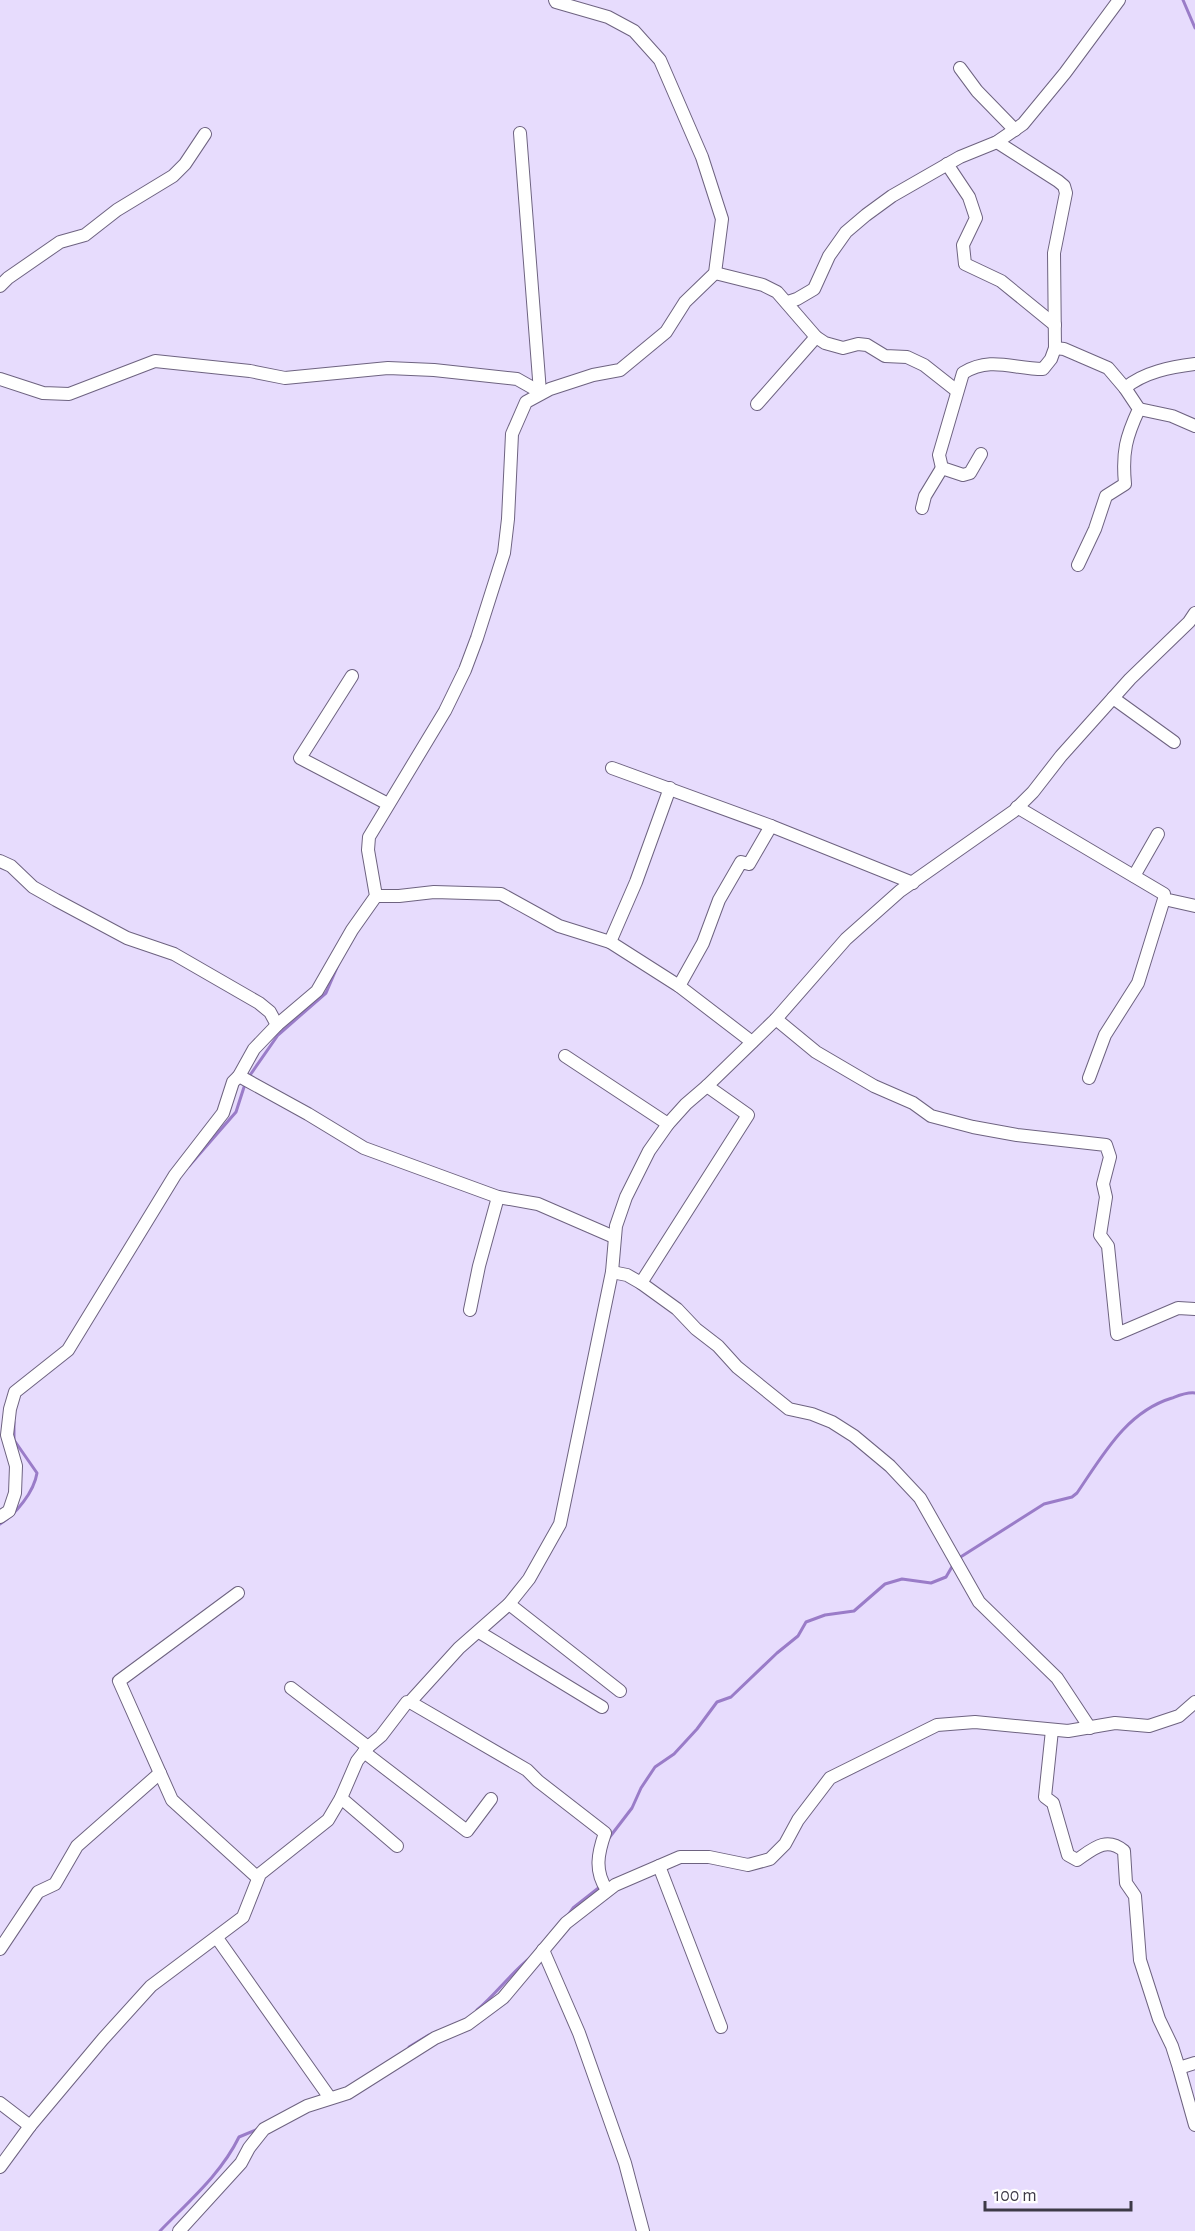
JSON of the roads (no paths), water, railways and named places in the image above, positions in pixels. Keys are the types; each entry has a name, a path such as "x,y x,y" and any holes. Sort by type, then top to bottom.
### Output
{"street":[{"path":"0,1517 9,1511 15,1493 16,1466 7,1436 10,1409 15,1392 68,1350 175,1175 223,1113 233,1083 254,1049 276,1025 317,991 352,930 376,896 368,850 369,837 445,711 465,670 504,553 512,434 526,402 540,393 593,375 620,370 666,332 685,302 715,273 722,219 702,157 660,60 634,31 608,17 555,0"},
{"path":"788,302 814,289 829,256 846,232 892,196 960,157 997,142 1023,124 1065,73 1119,0"},
{"path":"960,68 977,91 1015,130"},
{"path":"520,133 540,393"},
{"path":"0,286 60,242 85,235 117,210 173,176 185,164 205,134"},
{"path":"922,508 925,496 942,468 939,455 963,373 975,366 989,363 1043,369 1051,359 1055,348 1054,253 1066,193 1064,186 997,142"},
{"path":"947,164 969,197 976,218 963,244 965,264 1001,281 1055,325"},
{"path":"715,273 763,285 777,292 816,337 825,343 843,348 858,344 867,345 885,356 907,357 924,365 957,392"},
{"path":"757,404 816,337"},
{"path":"1055,348 1064,349 1108,368 1139,409 1172,416 1195,426"},
{"path":"0,379 43,393 69,394 155,361 240,369 285,378 388,368 434,370 517,379 540,393"},
{"path":"1125,388 1136,379 1175,366 1195,364"},
{"path":"1078,565 1095,529 1106,496 1125,484 1123,463 1127,434 1139,409"},
{"path":"942,468 963,475 970,473 981,454"},
{"path":"0,2167 30,2126 103,2039 152,1986 243,1917 260,1874 328,1820 341,1798 357,1761 366,1749 381,1736 407,1702 410,1702 459,1648 509,1604 529,1579 560,1524 612,1272 616,1226 626,1197 650,1151 668,1124 776,1019 846,939 913,883 1017,807 1130,679 1189,622 1195,613"},
{"path":"352,676 300,758 388,804"},
{"path":"1113,698 1174,742"},
{"path":"612,768 771,826 913,883"},
{"path":"610,942 636,882 670,788"},
{"path":"1017,807 1164,894 1138,982 1105,1035 1089,1078"},
{"path":"679,986 703,943 719,900 741,862 749,864 771,826"},
{"path":"1134,876 1158,834"},
{"path":"0,861 11,866 33,887 56,900 127,938 174,954 259,1003 270,1012 276,1025"},
{"path":"376,896 434,892 501,894 559,926 610,942 679,986 752,1042"},
{"path":"1164,899 1195,906"},
{"path":"776,1019 816,1052 874,1086 913,1103 931,1116 1017,1135 1106,1145 1110,1157 1103,1184 1106,1197 1100,1235 1108,1246 1117,1334 1178,1308 1195,1309"},
{"path":"565,1056 668,1124"},
{"path":"239,1076 364,1148 498,1197 538,1204 614,1237"},
{"path":"641,1283 748,1115 707,1086"},
{"path":"470,1310 478,1266 498,1197"},
{"path":"612,1272 627,1275 677,1309 696,1329 718,1346 737,1367 789,1410 812,1414 832,1422 854,1436 890,1466 920,1498 980,1602 1057,1678 1090,1728"},
{"path":"238,1593 119,1681 172,1800 258,1878"},
{"path":"509,1604 620,1691"},
{"path":"479,1632 602,1707"},
{"path":"291,1688 467,1831 490,1799"},
{"path":"410,1702 527,1770 605,1833 597,1854 602,1882 608,1890"},
{"path":"179,2231 241,2163 264,2129 307,2106 348,2092 435,2038 468,2025 503,1998 566,1923 615,1885 680,1857 709,1857 748,1865 770,1859 785,1844 798,1820 830,1778 937,1725 975,1722 1068,1731 1115,1723 1149,1726 1179,1716 1195,1702"},
{"path":"1052,1730 1046,1797 1053,1803 1068,1855 1077,1860 1100,1844 1116,1845 1124,1851 1126,1883 1135,1896 1140,1960 1159,2019 1172,2046 1195,2125"},
{"path":"0,1949 38,1892 55,1884 78,1846 160,1773"},
{"path":"341,1798 397,1846"},
{"path":"659,1866 721,2027"},
{"path":"217,1938 330,2098"},
{"path":"543,1950 579,2033 626,2163 643,2231"},
{"path":"1179,2067 1195,2063"},
{"path":"0,2103 30,2126"}],"waterway":[{"path":"1183,0 1195,28"},
{"path":"248,1078 278,1035 326,993 338,965"},
{"path":"189,1166 236,1112 245,1084"},
{"path":"959,1558 1044,1504 1072,1497 1117,1436 1141,1413 1184,1394 1195,1393"},
{"path":"0,1524 23,1502 32,1488 37,1473 14,1440 14,1422"},
{"path":"609,1838 632,1808 641,1788 655,1767 674,1754 717,1702 731,1697 798,1636 806,1622 825,1615 854,1611 885,1584 902,1579 931,1583 946,1577 953,1565"},
{"path":"568,1915 573,1908 601,1886"},
{"path":"477,2010 530,1958"},
{"path":"409,2047 429,2035"},
{"path":"160,2231 214,2175 239,2137 256,2130"}]}
